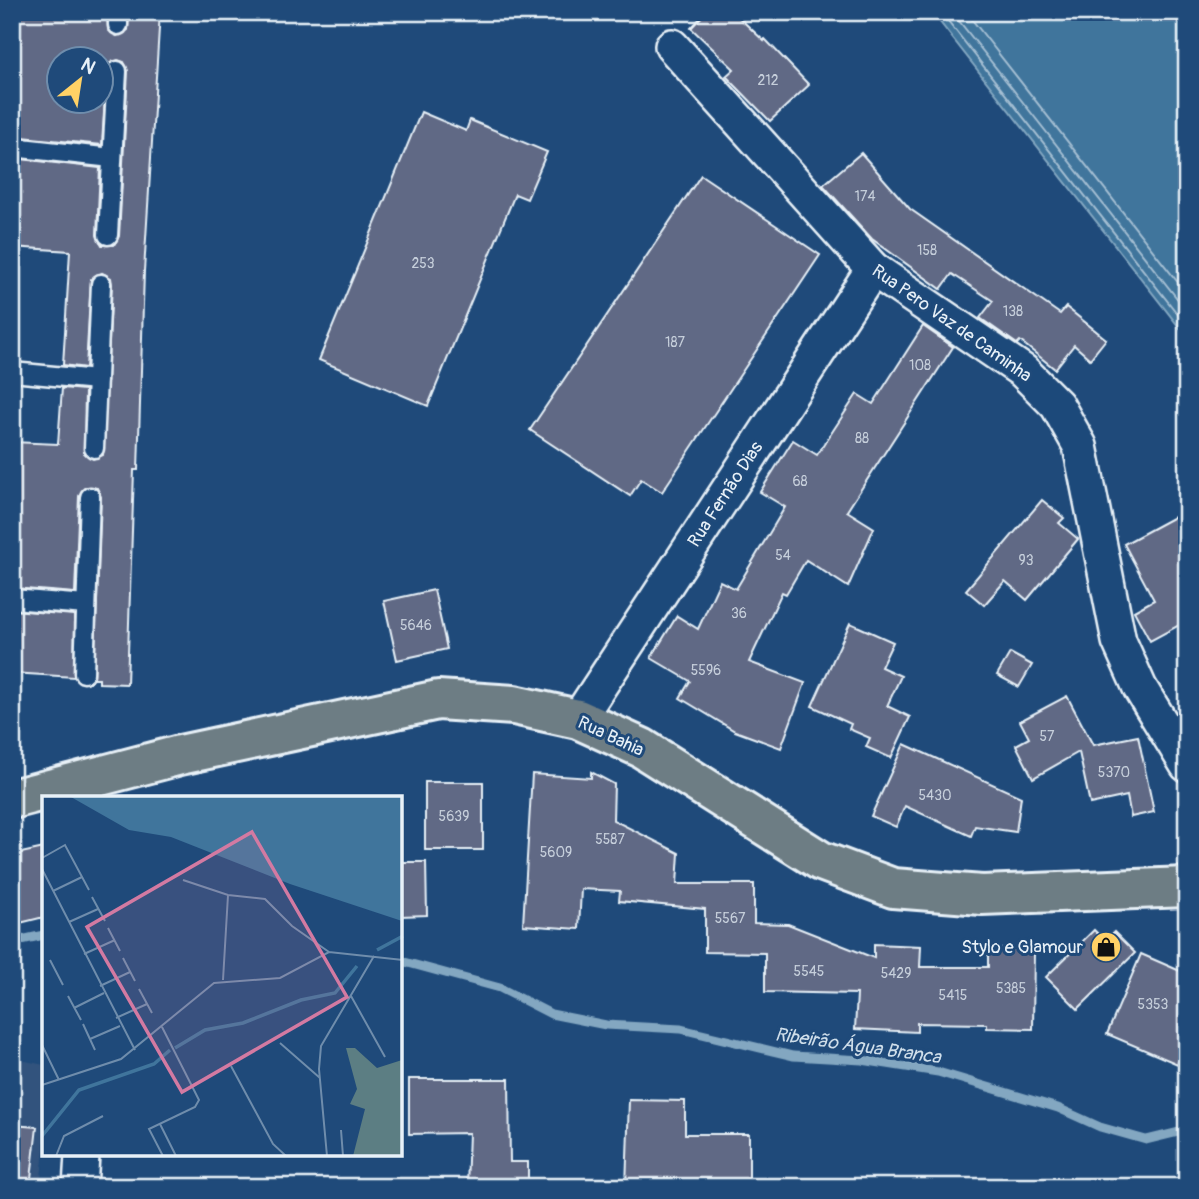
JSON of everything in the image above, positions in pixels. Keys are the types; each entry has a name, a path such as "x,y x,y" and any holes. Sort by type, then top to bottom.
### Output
{"main road":[{"name":"Rua Bahia","path":"12,799 99,789 180,755 438,700 514,705 578,719 642,748 821,862 894,888 982,895 1187,887"}],"street":[{"name":"Rua Pero Vaz de Caminha","path":"672,46 873,269 1023,370 1057,405 1080,446 1094,501 1119,641 1140,688 1187,765"},
{"name":"Rua Fernão Dias","path":"578,719 873,269"},
{"path":"80,1187 82,1157"}],"lane":[{"path":"108,235 117,71"},
{"path":"12,147 112,158"},
{"path":"94,448 101,284"},
{"path":"12,372 97,380"},
{"path":"84,673 90,497"},
{"path":"12,599 86,604"}],"shaded area":[{"path":"12,1058 42,1065 43,1157 40,1187 12,1187"}],"water":[{"path":"932,12 1187,12 1187,337"}],"building":[{"path":"12,12 107,12 108,30 117,36 128,30 129,12 160,12 144,271 138,470 134,470 127,684 99,683 99,679 94,679 101,497 97,488 85,487 79,496 75,593 12,588 12,442 58,444 62,388 85,390 84,453 93,459 103,455 112,284 111,278 102,273 91,279 86,368 63,365 70,251 12,247 12,158 100,168 97,235 102,245 114,245 119,236 128,71 124,62 116,61 116,46 46,46 46,116 104,116 102,145 12,136"},
{"path":"706,12 733,12 764,41 765,39 809,85 770,121 726,76 734,69 691,28"},
{"path":"421,112 466,131 470,120 547,152 527,199 515,194 428,406 319,360"},
{"path":"861,153 910,209 1060,314 1066,307 1106,339 1090,359 1074,345 1055,369 1020,341 1017,344 980,318 993,301 952,274 941,289 872,239 823,185"},
{"path":"701,175 820,255 662,492 641,479 630,496 530,430"},
{"path":"923,326 953,347 847,511 874,528 848,587 806,560 786,594 782,592 749,662 805,683 781,748 735,731 680,698 690,681 651,658 677,616 698,629 720,581 736,589 785,507 760,492 793,440 817,455 857,394 873,404"},
{"path":"1042,500 1064,518 1059,523 1078,539 1027,600 1005,581 984,605 966,590"},
{"path":"1187,510 1187,621 1150,641 1134,611 1154,600 1124,544"},
{"path":"434,590 447,649 397,660 384,601"},
{"path":"12,610 75,615 74,677 12,673"},
{"path":"850,623 893,642 881,667 901,676 887,706 910,717 891,758 866,747 870,738 849,729 851,724 812,706"},
{"path":"1010,653 1032,665 1019,687 997,675"},
{"path":"1067,696 1093,745 1138,736 1154,812 1131,817 1127,796 1090,804 1079,752 1033,778 1016,745 1029,738 1020,721"},
{"path":"904,744 1021,797 1016,832 975,826 971,836 905,806 896,827 871,816"},
{"path":"591,772 614,784 613,820 679,853 677,884 754,884 754,923 788,924 874,958 874,944 921,946 920,967 988,967 988,949 1034,949 1033,1029 987,1028 987,1024 917,1023 917,1032 855,1029 857,994 765,992 765,953 705,952 705,909 619,901 620,891 581,889 579,929 523,925 532,774 591,778"},
{"path":"425,782 483,782 483,850 425,850"},
{"path":"42,848 42,918 12,925 12,855"},
{"path":"402,862 426,862 427,915 402,916"},
{"path":"1094,930 1105,941 1114,932 1135,953 1078,1009 1046,977"},
{"path":"1141,954 1187,974 1187,1068 1107,1034"},
{"path":"409,1079 509,1079 510,1162 528,1162 528,1187 467,1187 469,1133 409,1134"},
{"path":"629,1100 685,1101 685,1134 749,1134 749,1187 626,1187"},
{"path":"12,1125 37,1127 30,1187 12,1187"}],"waterway":[{"name":"Ribeirão Água Branca","path":"12,942 42,935"},
{"name":"Ribeirão Água Branca","path":"402,961 500,988 551,1014 606,1025 681,1029 793,1056 862,1060 938,1072 1058,1108 1100,1127 1146,1140 1187,1130"}],"place":[{"name":"Stylo e Glamour","path":"1106,947"}]}
